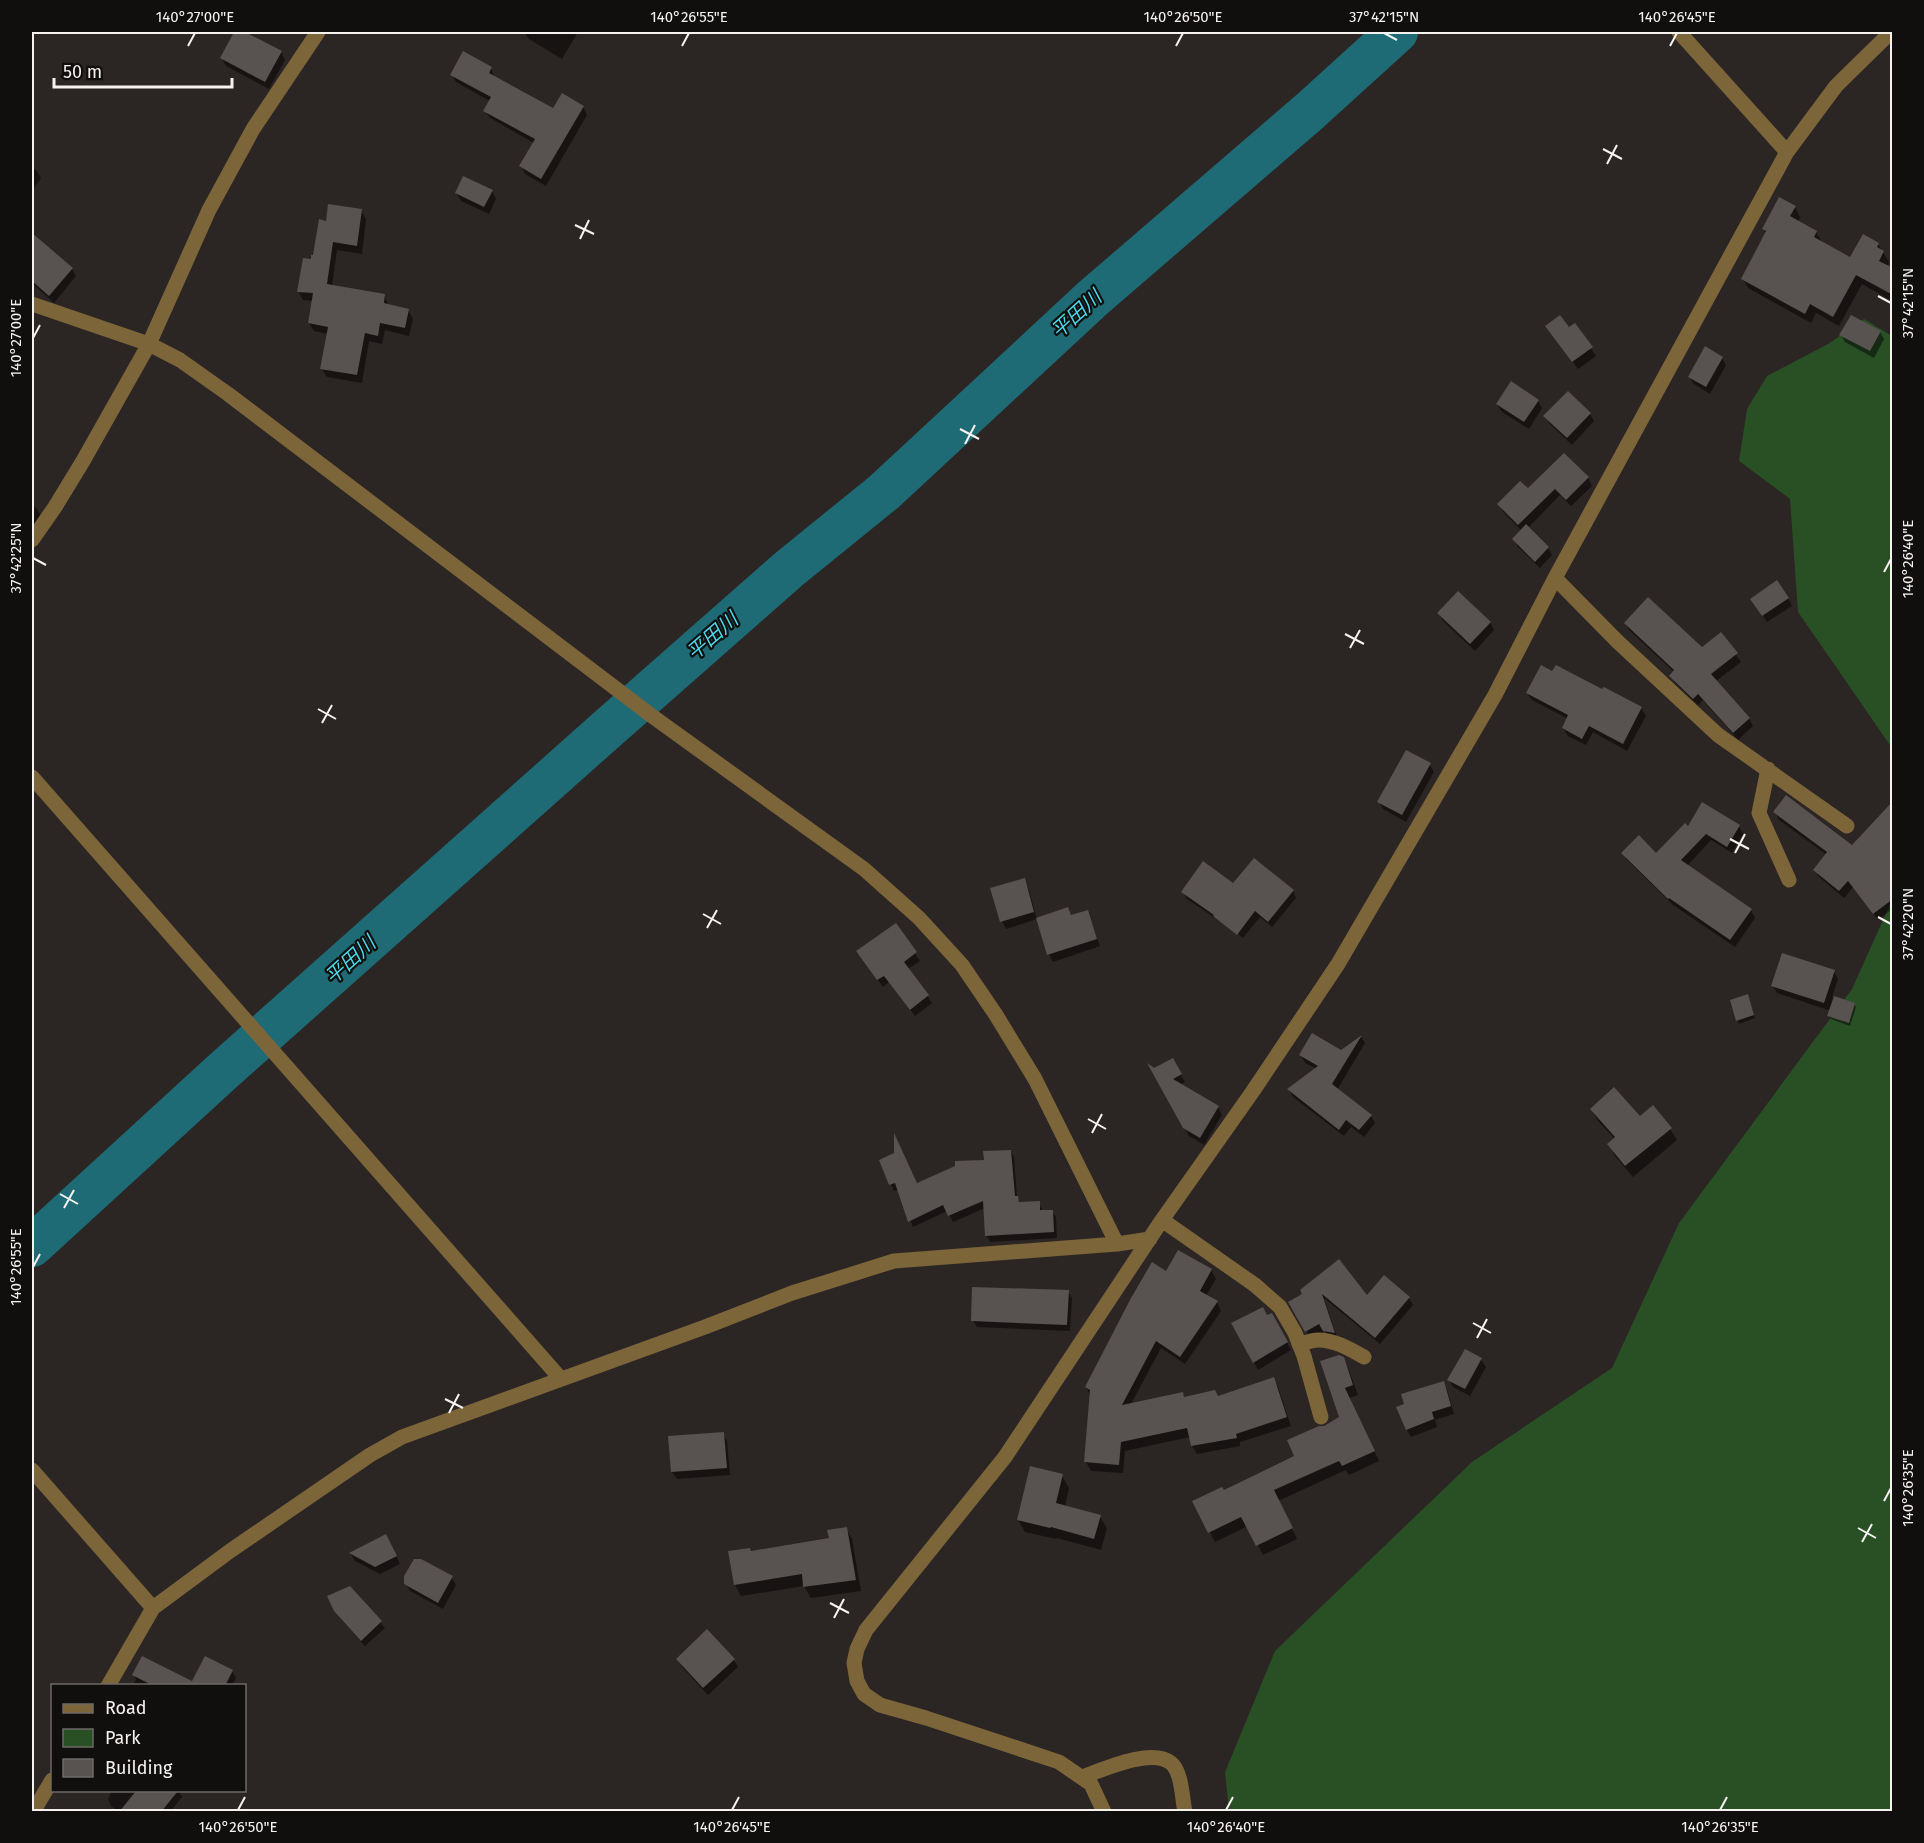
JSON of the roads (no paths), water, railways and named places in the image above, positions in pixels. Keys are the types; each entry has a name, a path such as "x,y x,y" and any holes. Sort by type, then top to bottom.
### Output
{"street":[{"path":"32,540 83,461 149,344 212,204 253,129 318,32"},
{"path":"1679,32 1787,152"},
{"path":"1104,1812 1091,1784 1059,1762 880,1705 864,1694 857,1681 855,1663 857,1649 866,1630 1005,1457 1162,1220 1253,1091 1338,964 1496,695 1555,578 1787,152 1836,86 1892,32"},
{"path":"32,304 149,344 180,360 228,394 651,716 864,869 919,918 962,965 996,1015 1035,1079 1117,1244"},
{"path":"1555,578 1617,641 1718,735 1847,826"},
{"path":"1768,769 1759,813 1789,880"},
{"path":"32,777 561,1379"},
{"path":"1162,1220 1255,1285 1280,1307 1299,1344 1321,1417"},
{"path":"109,1684 153,1608 230,1551 370,1455 402,1437 792,1293 894,1261 1117,1244 1150,1239"},
{"path":"1299,1344 1317,1340 1330,1341 1343,1345 1364,1357"},
{"path":"32,1470 153,1608"},
{"path":"1082,1777 1131,1760 1157,1757 1171,1762 1178,1773 1185,1812"},
{"path":"33,1812 51,1782"}],"waterway":[{"name":"平田川","path":"32,1246 223,1071 605,731 789,569 884,492 1093,298 1310,111 1397,32"}]}
